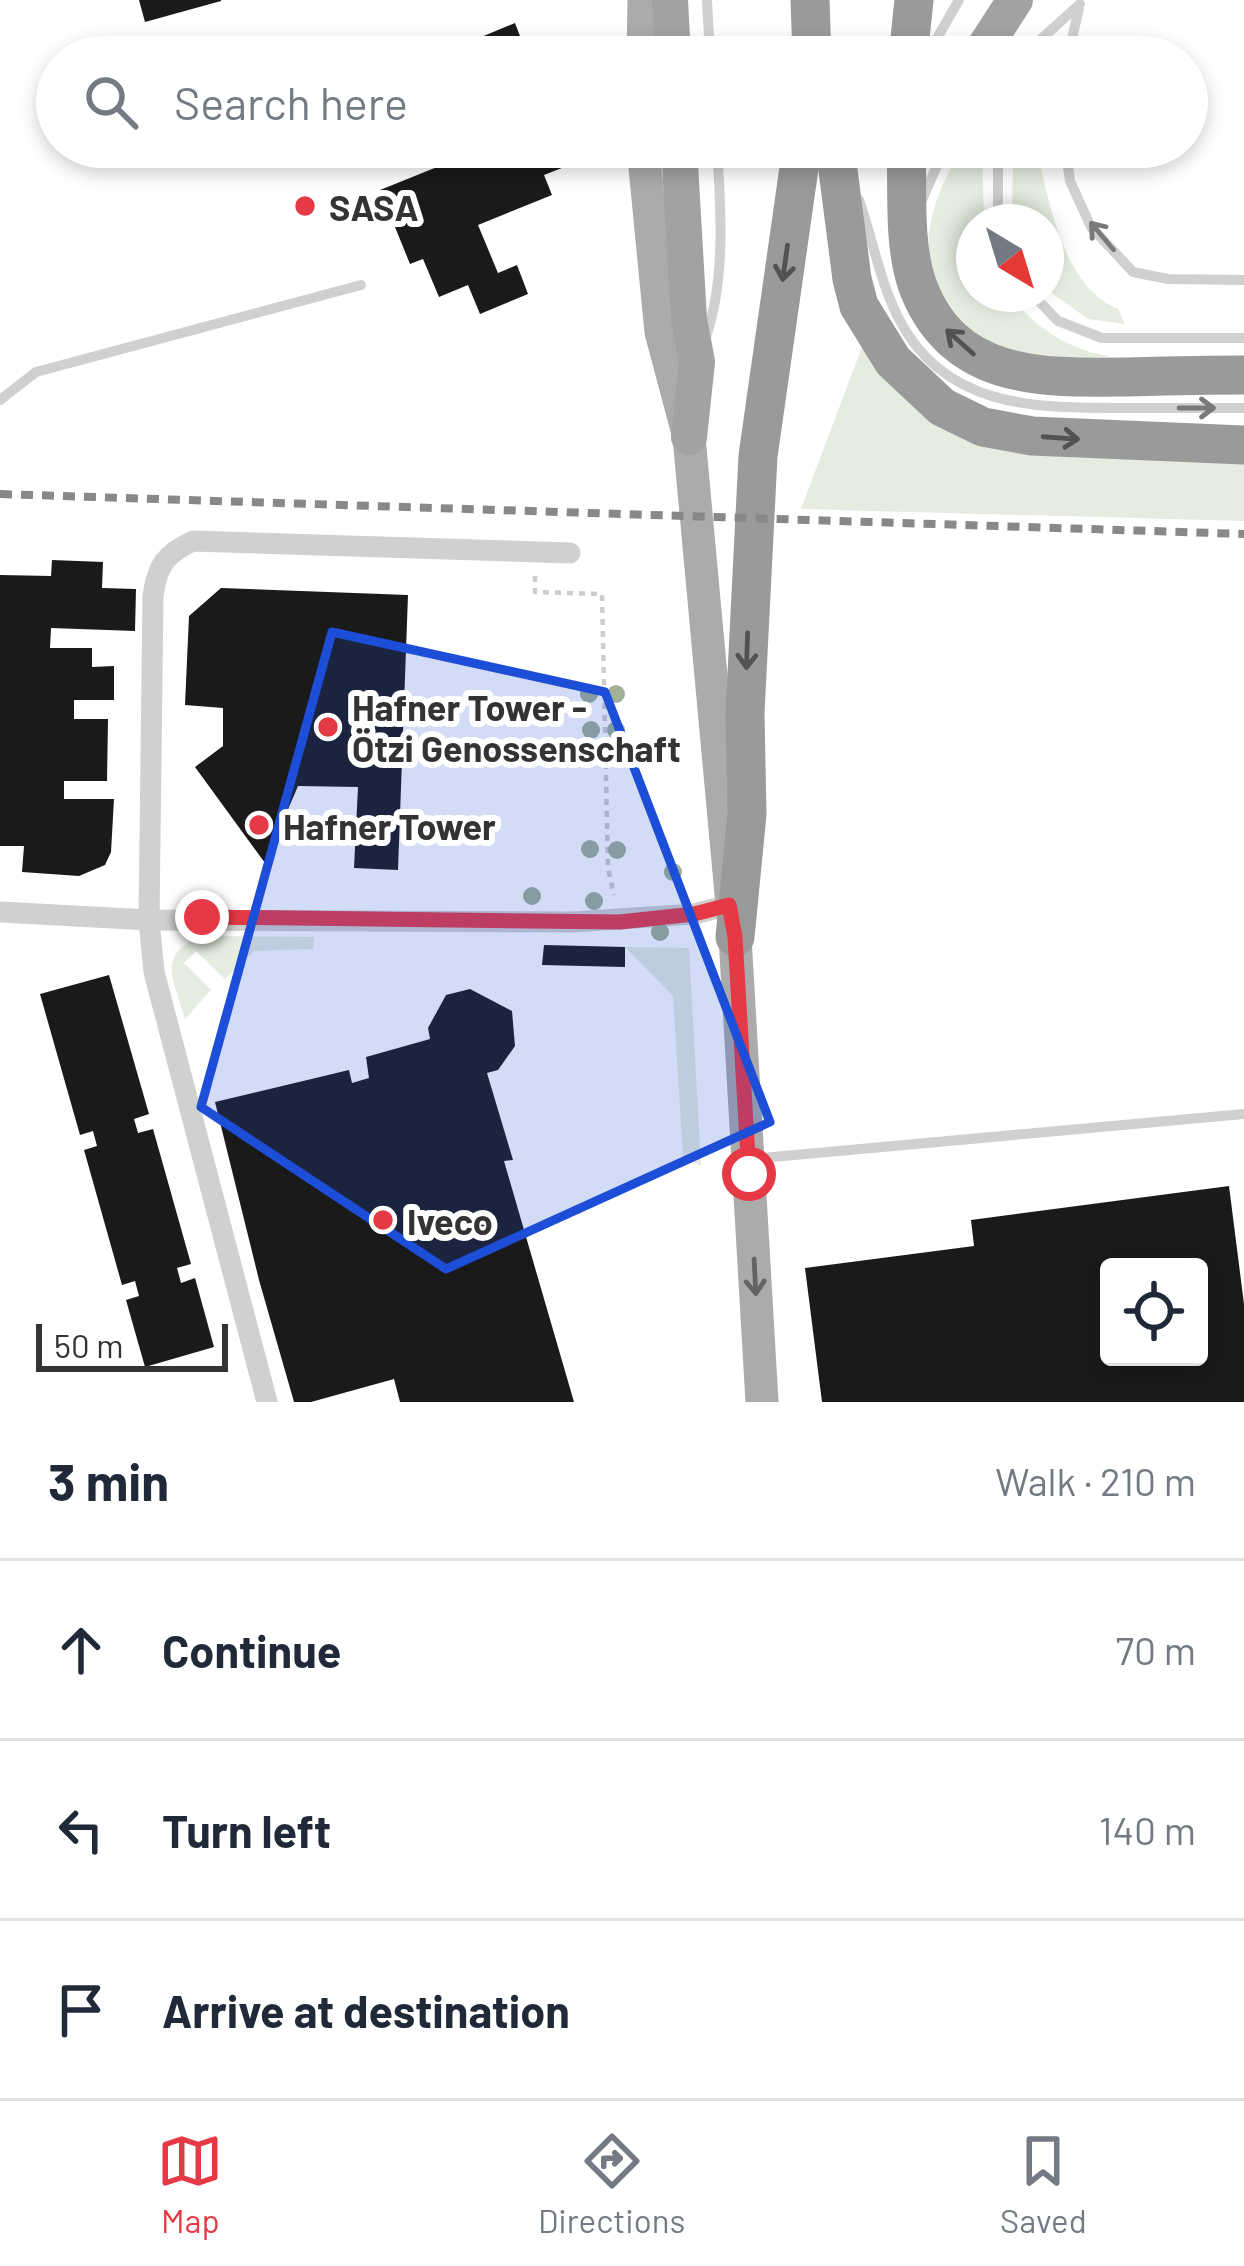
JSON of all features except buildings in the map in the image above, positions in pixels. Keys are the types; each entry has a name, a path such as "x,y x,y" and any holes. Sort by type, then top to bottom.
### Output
{"highway":[{"path":"670,0 672,36"},
{"path":"809,0 811,36"},
{"path":"910,36 914,0"},
{"path":"992,36 1015,0"},
{"path":"680,168 689,319 697,362 689,437"},
{"path":"732,921 747,814 745,713 758,456 799,168"},
{"path":"839,168 852,279 860,306 893,361 942,406 983,427 1032,436 1244,445"},
{"path":"907,168 918,286 932,312 962,346 1001,369 1062,378 1244,375"},
{"path":"910,230 922,168"}],"main road":[{"path":"644,0 644,36"},
{"path":"645,168 662,332 689,437 732,921 762,1402"}],"street":[{"path":"267,1402 154,971 149,920 156,568 174,550 194,541 570,553"},
{"path":"0,912 149,920 620,922 694,914 732,921"}],"lane":[{"path":"707,0 709,36"},
{"path":"938,36 959,0"},
{"path":"1044,36 1081,2"},
{"path":"1073,36 1081,2"},
{"path":"697,362 716,308 717,168"},
{"path":"844,168 901,323 915,346 949,378 982,396 1050,408 1244,408"},
{"path":"910,230 936,168"},
{"path":"998,168 998,204"},
{"path":"1068,168 1091,226 1133,272 1168,279 1244,280"},
{"path":"0,400 35,372 361,285"},
{"path":"1049,312 1058,321 1102,338 1244,338"},
{"path":"749,1160 1244,1114"}],"path":[{"path":"535,552 535,592 602,593 608,868 620,922"}],"highlighted area":[{"path":"332,632 605,692 770,1122 446,1269 201,1107"}],"shaded area":[{"path":"952,168 983,168 984,204 956,204 956,312 1025,312 1054,336 1111,357 1030,357 1010,353 970,329 958,316 943,295 933,274 929,232"},
{"path":"1013,168 1041,168 1050,204 1012,204"},
{"path":"1064,246 1083,281 1118,309 1125,324 1088,319 1064,302"},
{"path":"862,347 934,417 958,434 985,444 1056,456 1244,459 1244,521 801,509"},
{"path":"203,936 314,937 313,949 254,951 225,979 196,951 184,963 211,990 185,1019 173,980 173,959"},
{"path":"625,947 689,948 701,1166 683,1156 673,996"}],"railway":[{"path":"0,494 1244,534"}],"place":[{"name":"SASA","path":"305,206"},
{"name":"Hafner Tower - Ötzi Genossenschaft","path":"328,727"},
{"name":"Hafner Tower","path":"259,825"},
{"name":"Iveco","path":"383,1220"}],"route":[{"path":"202,917 620,922 729,905 735,937 749,1174"}]}
